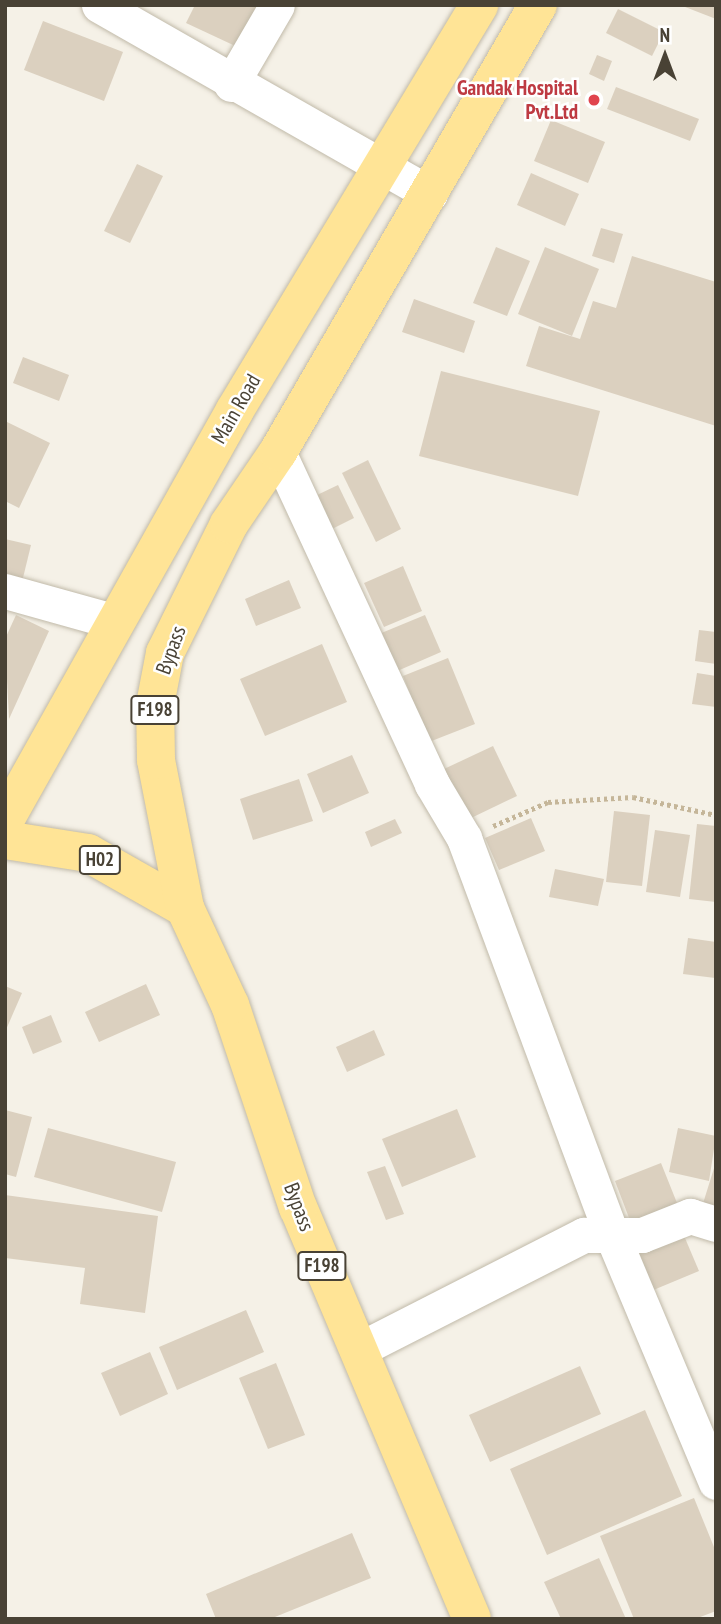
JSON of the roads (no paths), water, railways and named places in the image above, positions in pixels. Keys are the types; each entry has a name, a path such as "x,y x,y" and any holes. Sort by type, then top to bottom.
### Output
{"main road":[{"name":"Main Road","path":"5,820 116,622 380,169 479,5"},
{"path":"278,452 538,5"},
{"name":"Bypass","path":"278,452 229,524 165,653 155,705 156,760 185,908 230,1005 298,1208 472,1619"},
{"name":"H02","path":"5,840 88,853 185,908"}],"street":[{"path":"99,5 231,84 380,169 430,194"},
{"path":"231,84 277,5"},
{"path":"278,452 432,784 464,838 612,1235 716,1482"},
{"path":"5,591 116,622"},
{"path":"358,1350 584,1235 642,1235 690,1216 716,1224"}],"place":[{"name":"Gandak Hospital Pvt.Ltd","path":"594,100"}]}
